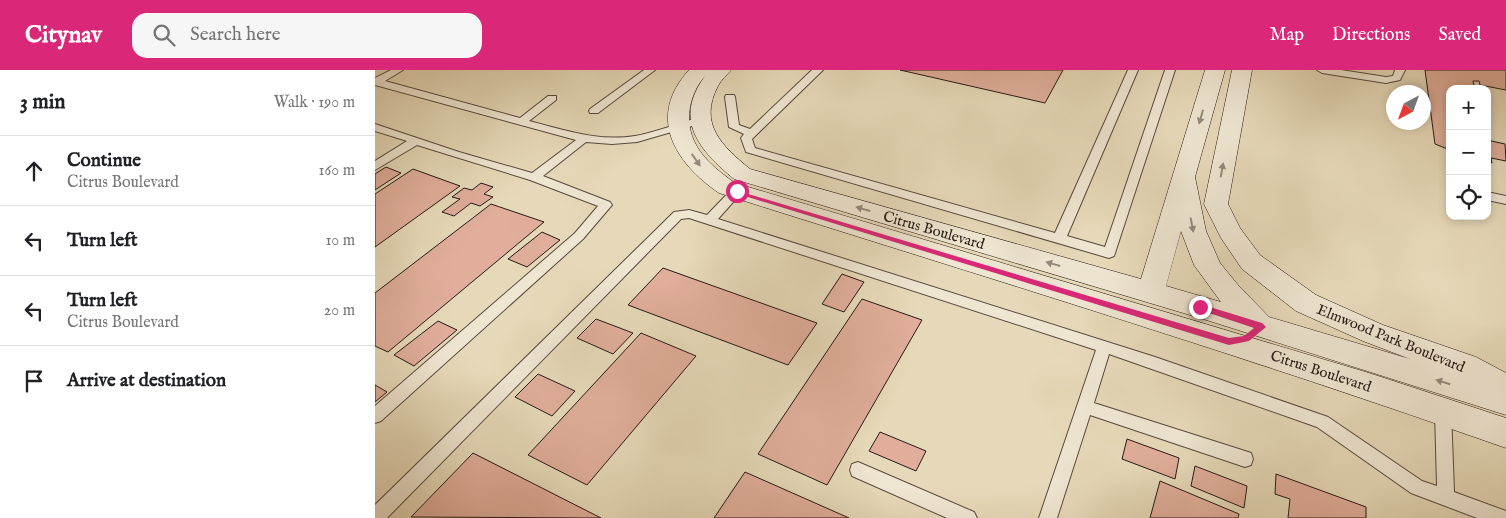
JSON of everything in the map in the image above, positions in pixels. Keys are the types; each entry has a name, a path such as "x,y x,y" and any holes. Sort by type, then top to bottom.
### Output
{"street":[{"name":"Citrus Boulevard","path":"700,70 694,75 682,96 691,123 721,156 742,174 1150,293 1506,401"},
{"name":"Citrus Boulevard","path":"721,70 710,79 700,111 681,138 698,165 727,188 1369,386 1506,433"},
{"path":"1150,293 1215,70"},
{"name":"Elmwood Park Boulevard","path":"1242,70 1216,204 1230,232 1251,262 1306,304 1373,333 1465,366 1506,389"},
{"path":"1184,177 1193,232 1209,268 1225,289 1262,327 1282,342 1369,386"},
{"path":"1086,274 1117,276 1137,273 1160,259"},
{"path":"1229,342 1246,339 1262,327 1272,312 1273,294 1270,278"},
{"path":"1443,411 1462,403 1506,414"}],"lane":[{"path":"375,82 398,70"},
{"path":"594,111 650,70"},
{"path":"818,70 747,138 750,150 1109,253 1170,70"},
{"path":"1059,239 1133,70"},
{"path":"1322,70 1386,80 1397,78 1400,70"},
{"path":"375,82 583,139 612,142 637,139 691,123"},
{"path":"730,97 733,126 752,133"},
{"path":"521,122 553,98"},
{"path":"375,138 380,129 534,177 606,205 579,236 375,416"},
{"path":"534,177 583,139"},
{"path":"375,166 415,141"},
{"path":"709,221 737,191"},
{"path":"1491,197 1506,200"},
{"path":"375,517 678,216 689,214 1155,363 1322,422 1417,487 1501,518"},
{"path":"1047,518 1104,348"},
{"path":"1085,407 1245,459"},
{"path":"1443,411 1446,498"},
{"path":"858,470 968,518"}],"building":[{"path":"900,70 1063,70 1045,103"},
{"path":"1425,70 1506,70 1506,90 1491,87 1491,85 1480,85 1479,81 1473,81 1474,85 1446,85 1446,148 1435,144 1431,114 1431,85 1427,85"},
{"path":"1491,141 1505,144 1506,161 1491,158"},
{"path":"386,167 401,173 375,190 375,174"},
{"path":"413,169 460,186 375,247 375,194"},
{"path":"481,183 493,187 484,194 493,197 480,206 471,203 454,216 442,212 460,199 452,197 464,188 472,190"},
{"path":"491,204 544,222 388,352 375,346 375,293"},
{"path":"542,232 560,240 527,267 508,259"},
{"path":"663,268 817,323 788,365 628,305"},
{"path":"842,274 864,282 844,312 822,304"},
{"path":"862,299 922,320 827,485 758,454"},
{"path":"596,319 633,333 613,354 577,338"},
{"path":"438,321 457,330 414,366 394,355"},
{"path":"641,333 696,356 587,485 528,455"},
{"path":"538,374 575,391 552,416 515,397"},
{"path":"375,385 387,392 375,402"},
{"path":"880,432 926,451 916,471 869,451"},
{"path":"1127,439 1179,458 1175,479 1122,459"},
{"path":"473,453 601,518 411,517"},
{"path":"1195,466 1247,486 1244,508 1191,486"},
{"path":"745,472 849,518 714,518"},
{"path":"1276,474 1366,507 1366,518 1288,518 1290,499 1275,494"},
{"path":"1160,481 1239,514 1238,518 1150,518"}],"route":[{"path":"737,191 1229,342 1246,339 1262,327 1200,307"}]}
